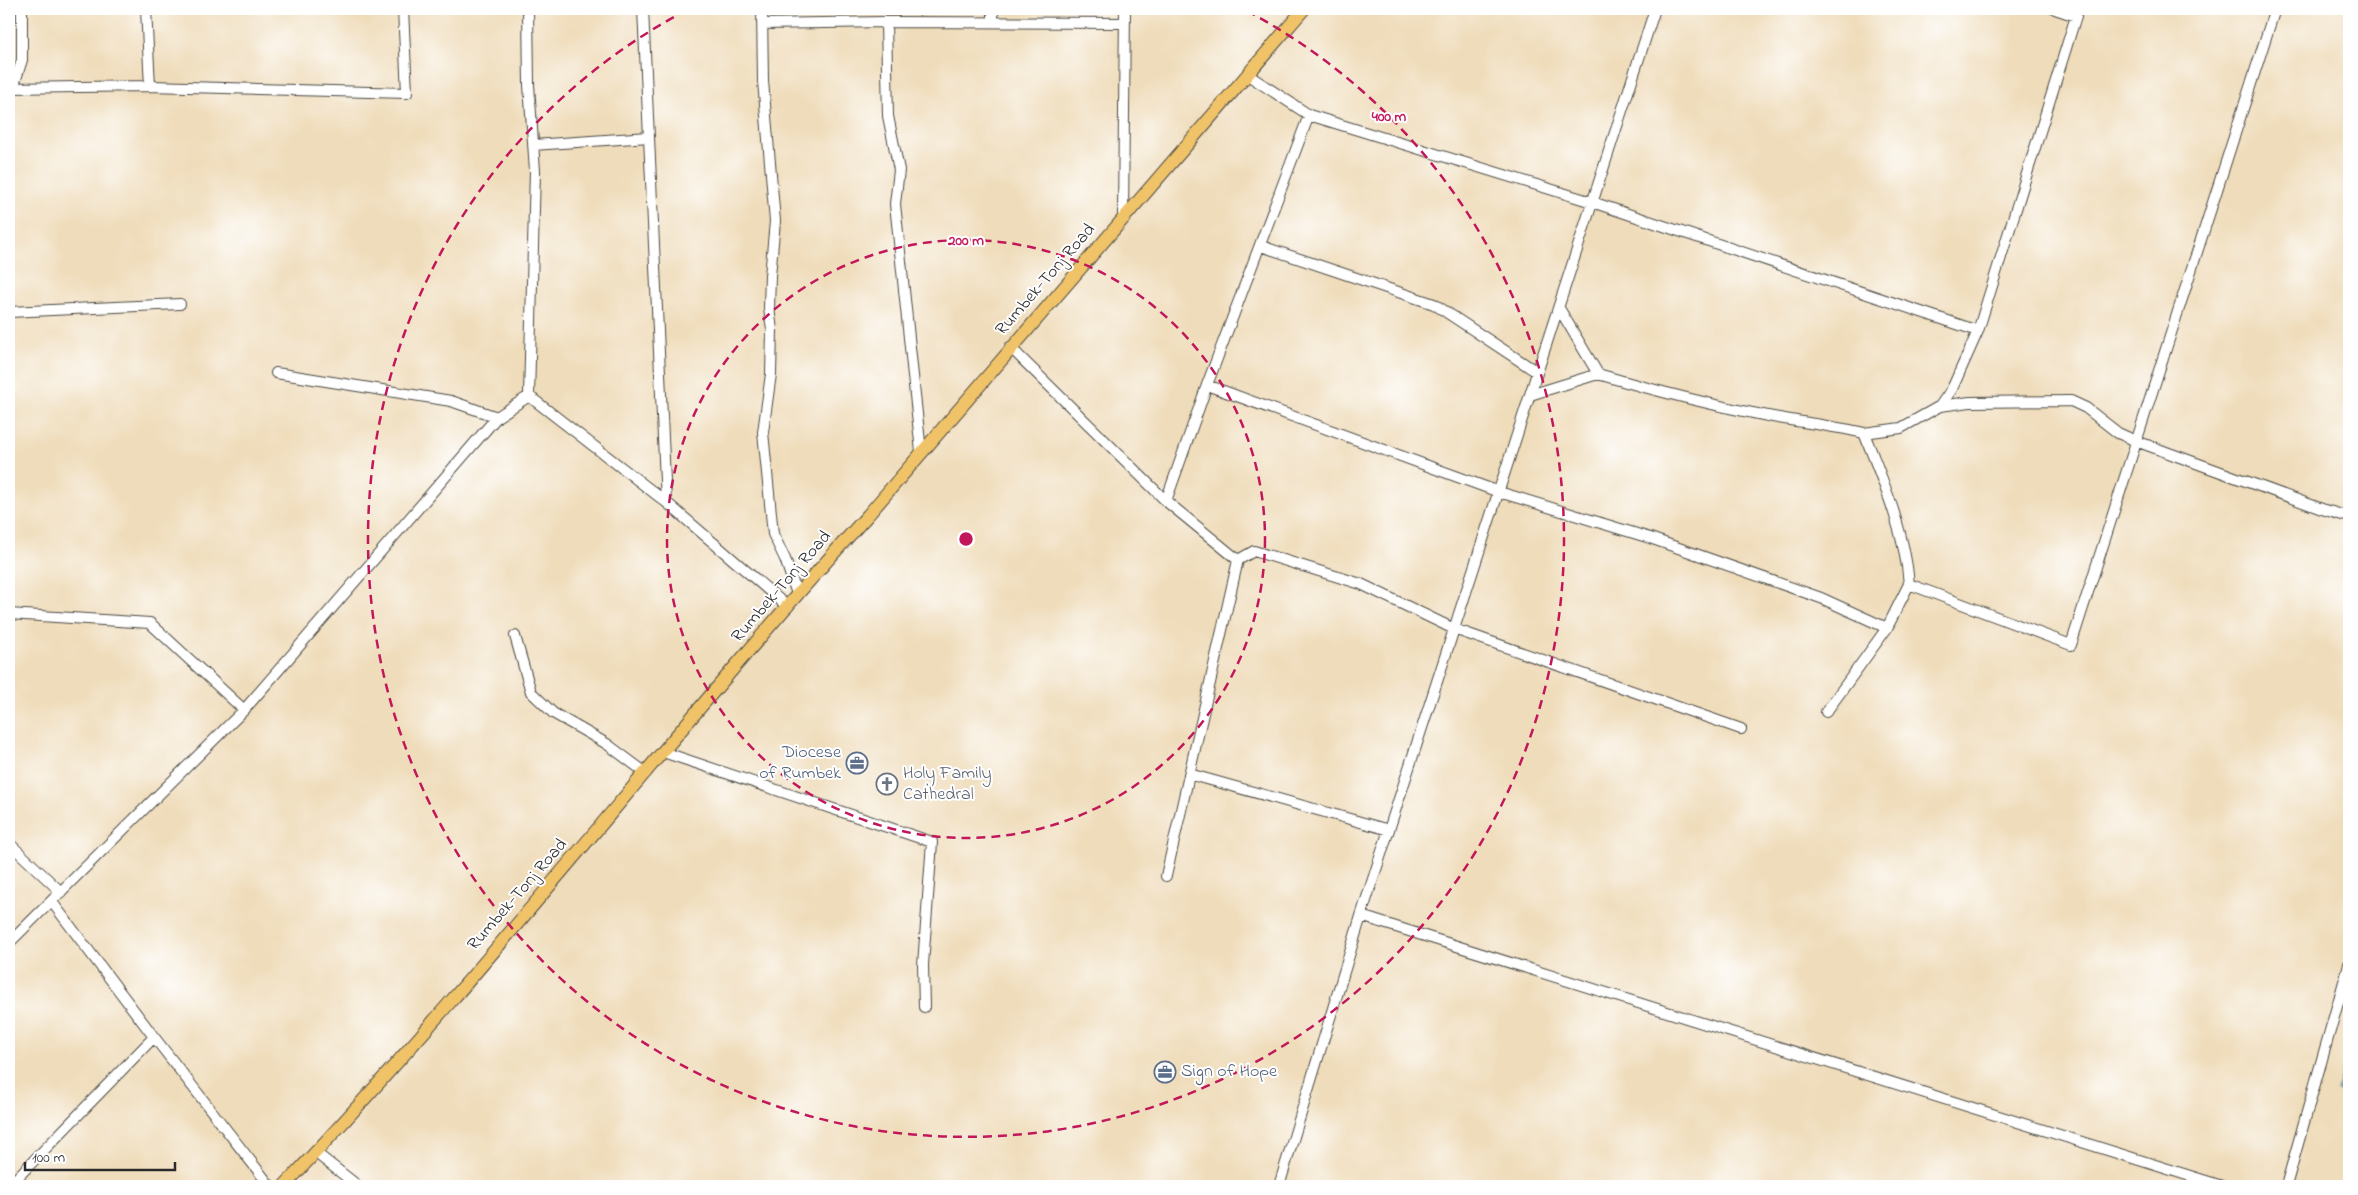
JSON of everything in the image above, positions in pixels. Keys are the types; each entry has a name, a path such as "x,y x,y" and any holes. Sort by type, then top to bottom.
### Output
{"main road":[{"name":"Rumbek-Tonj Road","path":"284,1186 316,1153 646,773 788,607 797,594 868,515 1304,9"}],"street":[{"path":"22,9 22,60 11,88 150,86 407,93 403,9"},
{"path":"146,9 150,86"},
{"path":"528,9 535,171 529,396"},
{"path":"643,9 666,502"},
{"path":"762,9 763,81 775,221 769,308 772,330 771,374 763,432 773,534 797,594"},
{"path":"993,9 993,22"},
{"path":"1123,217 1125,9"},
{"path":"1279,1186 1361,916 1655,9"},
{"path":"1940,406 1952,389 1978,331 2076,16 2055,9"},
{"path":"1909,584 2071,645 2275,9"},
{"path":"886,22 888,116 900,170 895,204 921,452"},
{"path":"762,24 1125,22"},
{"path":"1248,75 1309,115 1592,202 1978,331"},
{"path":"1166,502 1207,385 1309,115"},
{"path":"533,145 649,137"},
{"path":"1261,246 1434,304 1537,372"},
{"path":"9,312 180,304"},
{"path":"1559,308 1598,374"},
{"path":"1010,348 1166,502 1238,560"},
{"path":"276,373 451,402 497,417"},
{"path":"1530,395 1598,374 1647,388 1773,417 1826,424 1864,433 1901,428 1940,406 1970,402 2071,401 2086,408 2118,433 2136,442 2349,517"},
{"path":"1207,385 1499,492 1650,538 1794,588 1887,628"},
{"path":"529,396 666,502 788,607"},
{"path":"9,943 244,710 497,417 529,396"},
{"path":"1826,712 1887,628 1909,584 1908,565 1886,489 1864,433"},
{"path":"1166,876 1238,560 1254,551 1361,584 1454,629 1741,729"},
{"path":"9,614 150,623 244,710"},
{"path":"515,636 532,692 553,713 607,744 646,773"},
{"path":"663,752 932,842 923,965 924,1007"},
{"path":"1189,774 1389,830"},
{"path":"9,843 61,892"},
{"path":"52,902 270,1186"},
{"path":"1361,916 2222,1186"},
{"path":"2286,1186 2349,964"},
{"path":"9,1186 154,1037"},
{"path":"316,1153 358,1186"}],"water":[{"path":"2343,1068 2349,1070 2347,1094 2336,1091"}],"place":[{"name":"Diocese of Rumbek","path":"857,763"},
{"name":"Holy Family Cathedral","path":"887,784"},
{"name":"Sign of Hope","path":"1165,1072"}]}
